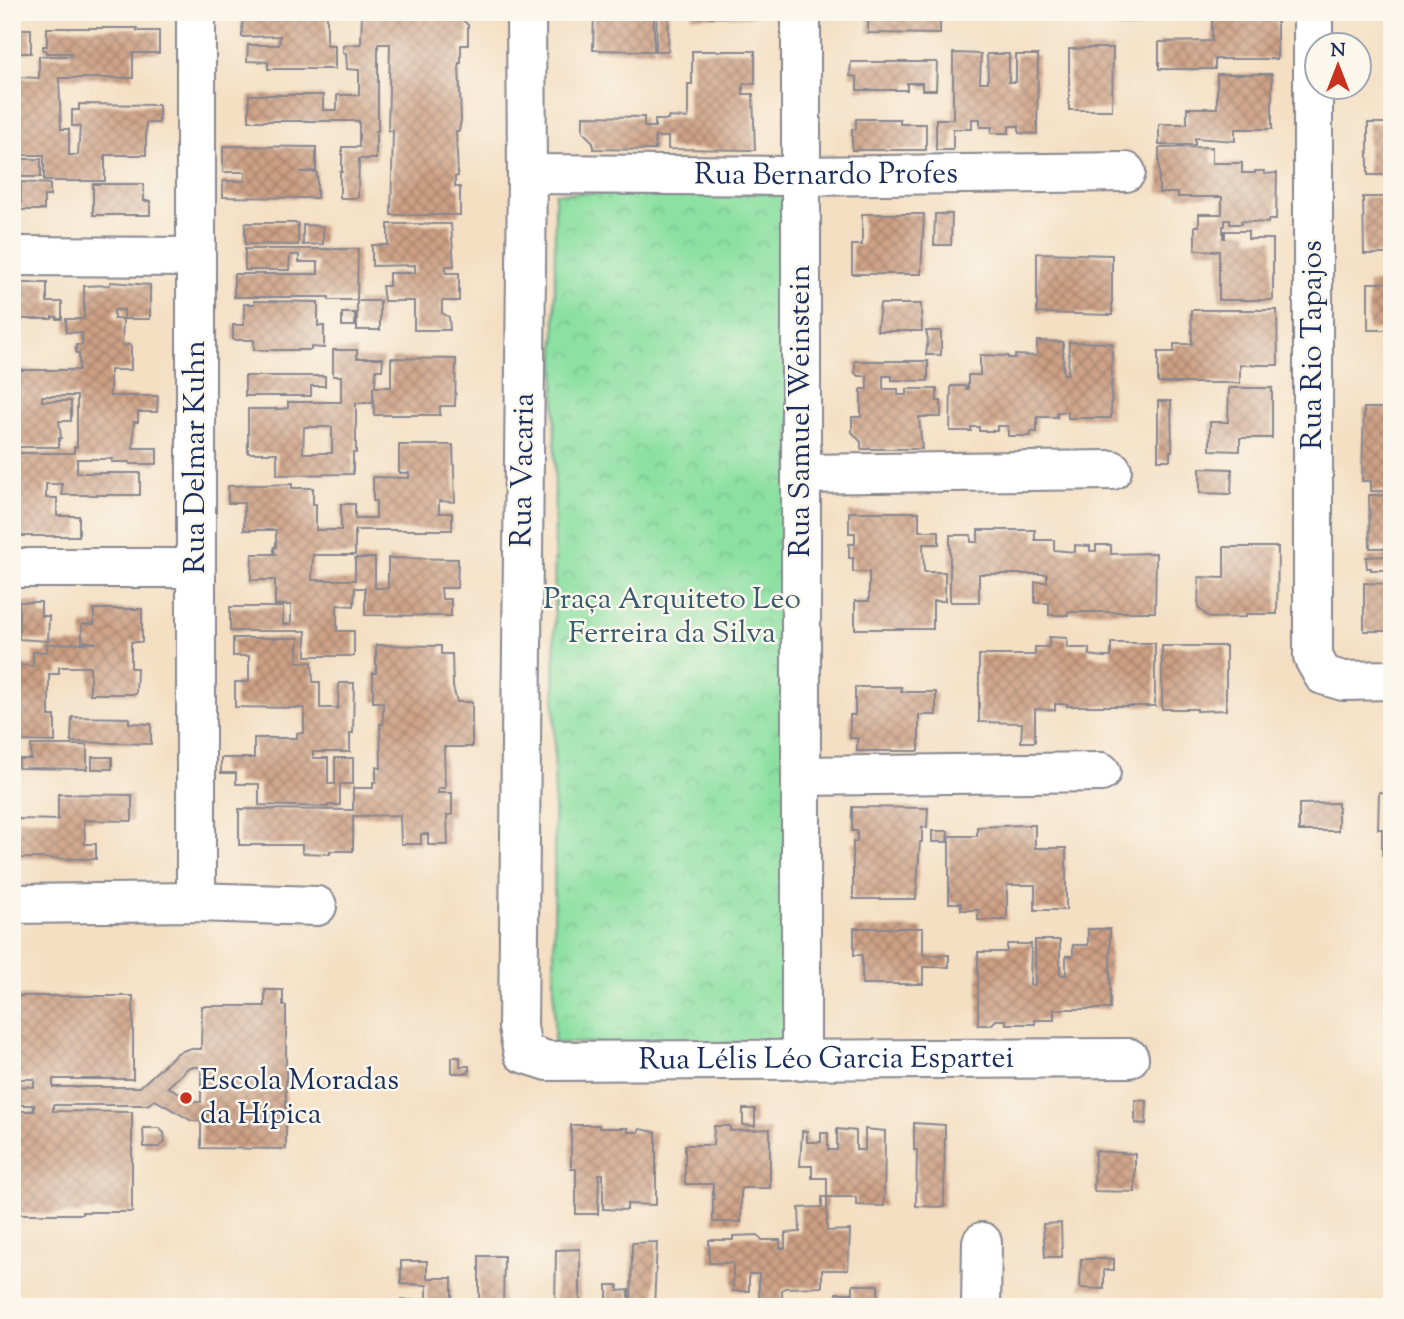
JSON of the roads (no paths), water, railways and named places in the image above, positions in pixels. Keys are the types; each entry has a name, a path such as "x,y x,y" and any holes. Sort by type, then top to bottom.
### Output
{"street":[{"name":"Rua Delmar Kuhn","path":"196,12 196,902"},
{"name":"Rua Vacaria","path":"523,1053 518,1013 527,174 526,12"},
{"name":"Rua Samuel Weinstein","path":"801,12 801,1061"},
{"name":"Rua Rio Tapajos","path":"1313,12 1313,657 1323,675 1343,681 1392,681"},
{"name":"Rua Bernardo Profes","path":"527,174 802,176 1126,172"},
{"path":"12,256 196,257"},
{"path":"802,474 1112,470"},
{"path":"12,568 196,568"},
{"path":"801,776 1101,772"},
{"path":"12,904 196,902 317,906"},
{"name":"Rua Lélis Léo Garcia Espartei","path":"523,1053 548,1061 1129,1058"},
{"path":"981,1307 982,1242"}],"place":[{"name":"Escola Moradas da Hípica","path":"186,1098"}],"park label":[{"name":"Praça Arquiteto Leo Ferreira da Silva","path":"672,617"}]}
